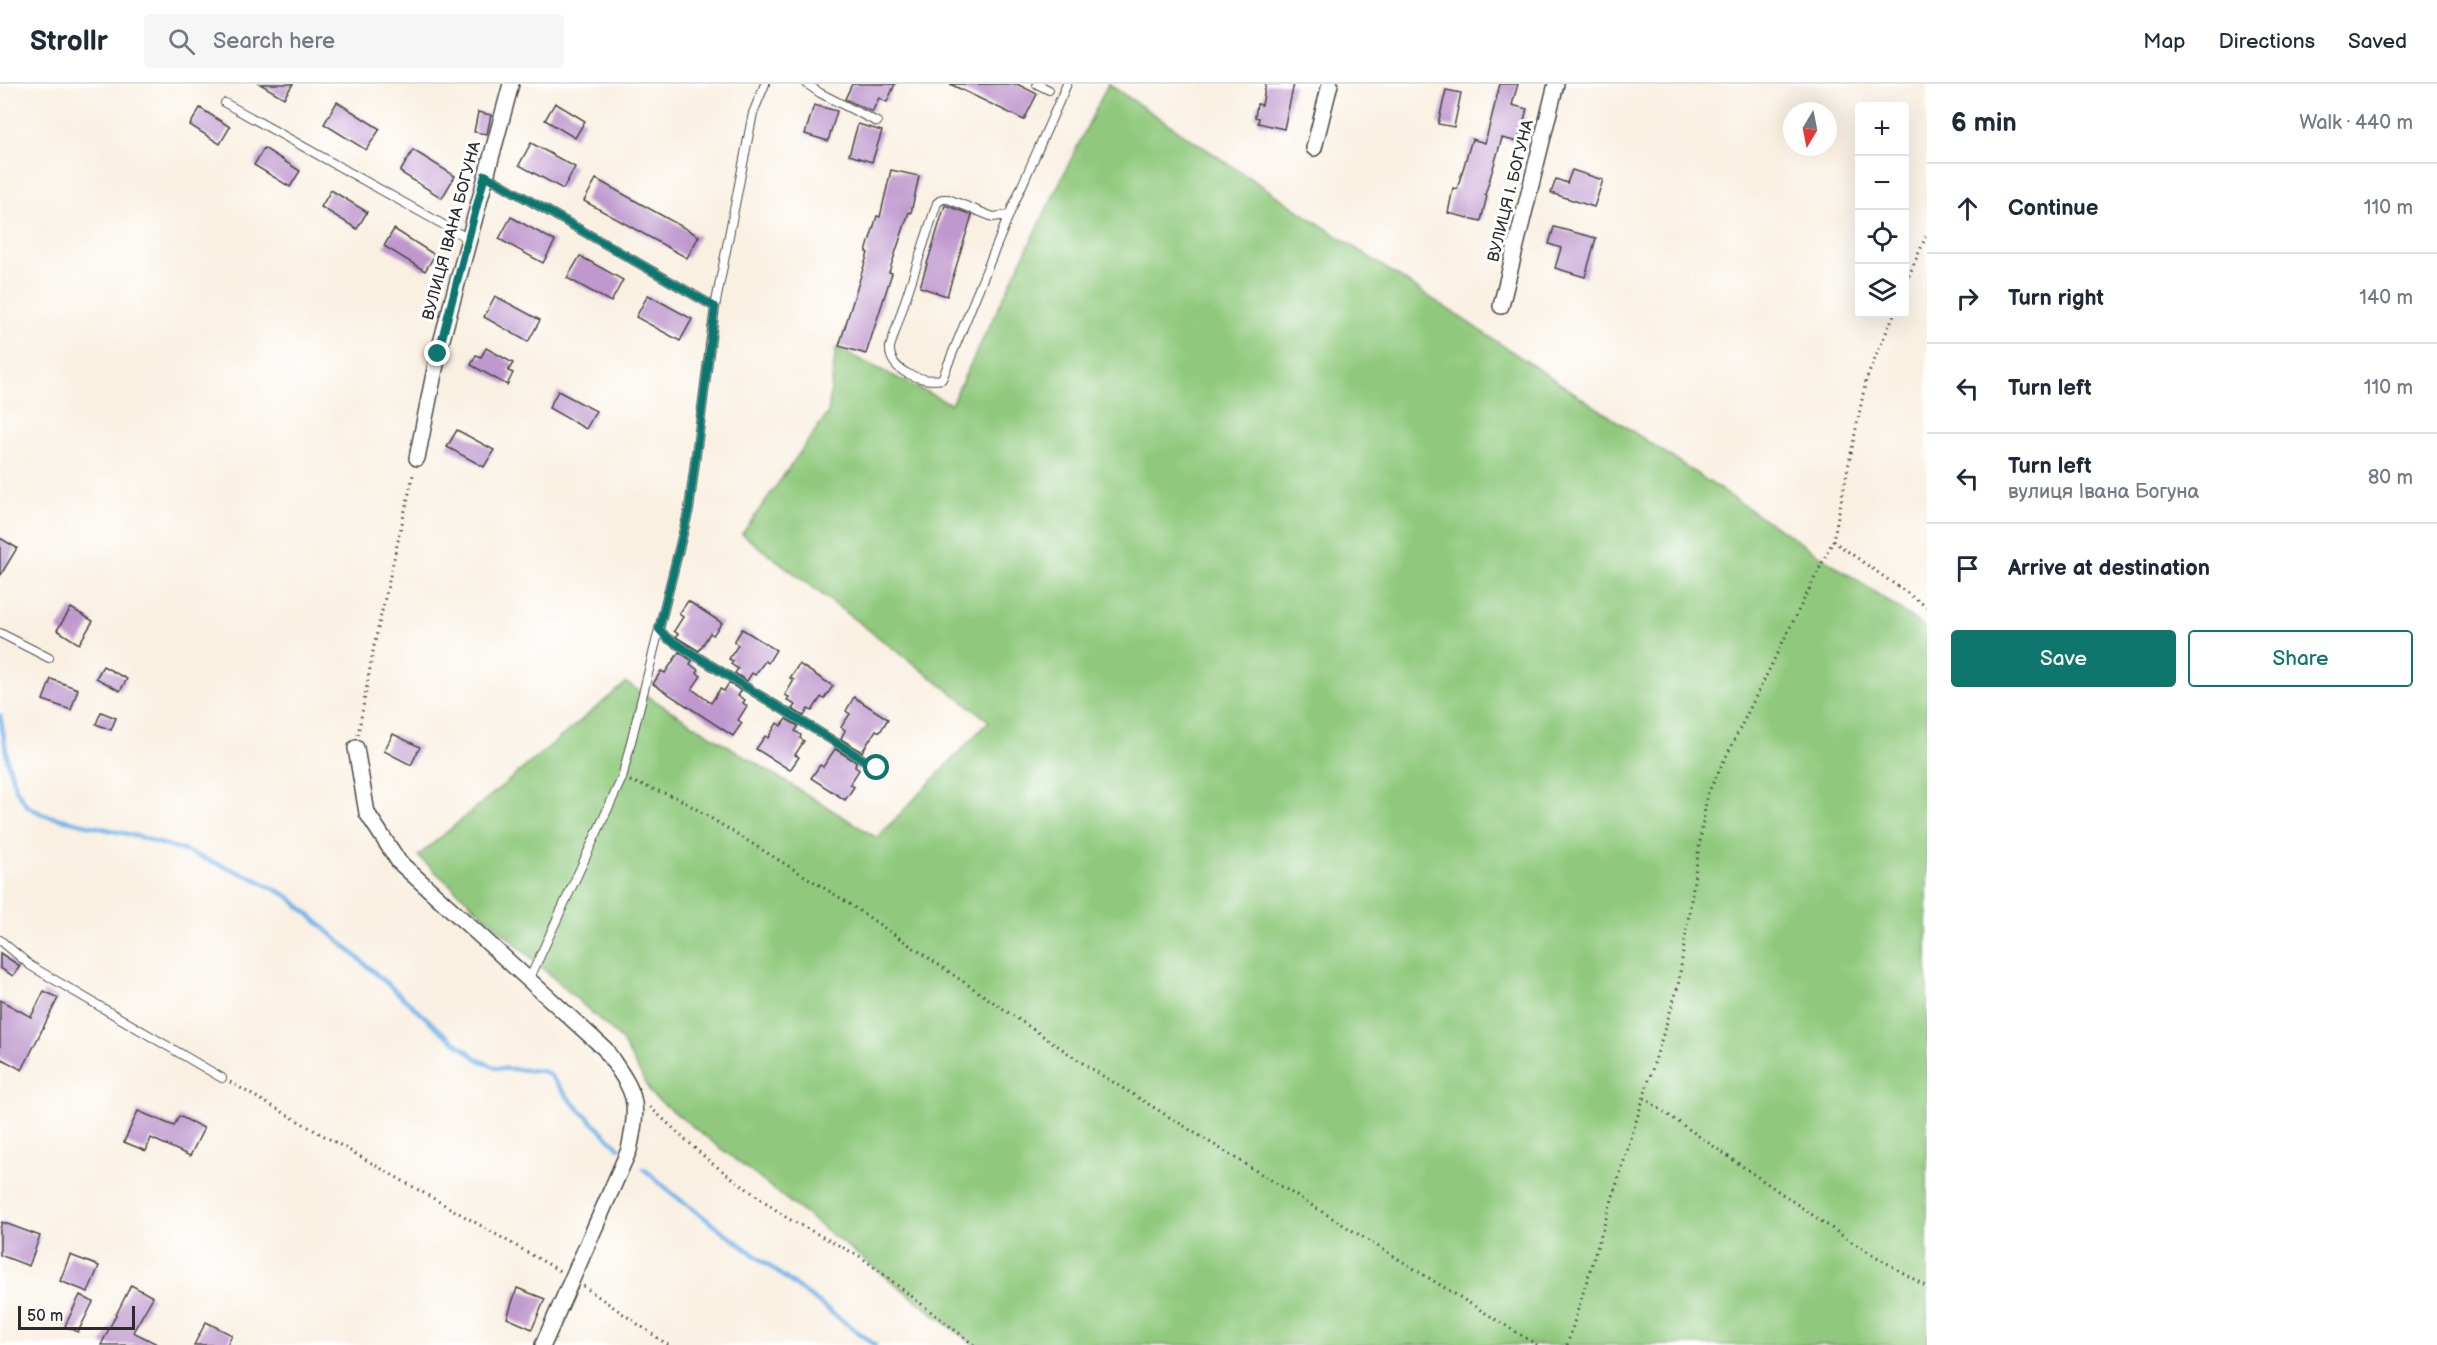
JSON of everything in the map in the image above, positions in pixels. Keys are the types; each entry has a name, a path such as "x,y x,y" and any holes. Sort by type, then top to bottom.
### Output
{"street":[{"name":"ВУЛИЦЯ ІВАНА БОГУНА","path":"417,458 438,354 511,84"},
{"path":"1314,148 1330,84"},
{"name":"ВУЛИЦЯ І. БОГУНА","path":"1501,306 1556,84"},
{"path":"356,748 367,813 399,862 605,1049 628,1085 635,1101 635,1120 629,1150 543,1345"}],"lane":[{"path":"529,980 622,778 689,509 715,307 753,113 765,84"},
{"path":"807,84 877,122"},
{"path":"1037,84 1048,90"},
{"path":"1009,215 993,217 948,199 942,199 937,203 890,347 889,355 894,362 910,375 923,380 942,378 1009,215 1067,84"},
{"path":"225,103 469,239"},
{"path":"485,175 715,307"},
{"path":"659,629 667,638 877,768"},
{"path":"0,633 49,658"},
{"path":"0,940 31,966 222,1078"}],"path":[{"path":"1909,277 1927,234"},
{"path":"1567,1345 1678,986 1707,795 1833,541 1866,380 1892,318"},
{"path":"356,748 374,646 417,458"},
{"path":"1833,541 1927,606"},
{"path":"622,778 678,798 842,898 1087,1066 1537,1345"},
{"path":"222,1078 572,1278 668,1345"},
{"path":"1643,1098 1850,1241 1927,1287"},
{"path":"648,1106 709,1161 787,1218 861,1257 974,1345"}],"green space":[{"path":"1108,84 1872,590 1927,629 1927,1345 974,1345 652,1095 621,1039 418,856 626,683 877,838 989,721 742,534 828,413 836,348 951,404"}],"building":[{"path":"260,84 293,84 284,98"},
{"path":"852,84 895,84 887,102 879,98 872,112 845,99"},
{"path":"950,84 1017,84 1037,94 1024,120"},
{"path":"1266,84 1294,84 1284,129 1258,123 1259,118 1255,117 1257,104 1262,105"},
{"path":"1500,84 1518,84 1512,105 1527,109 1518,142 1502,138 1485,195 1487,196 1481,221 1448,213 1453,188 1457,189 1472,139 1485,143"},
{"path":"1446,90 1461,93 1454,127 1438,124"},
{"path":"337,102 380,129 366,150 324,124"},
{"path":"555,103 585,121 575,138 545,120"},
{"path":"814,105 837,111 828,141 805,134"},
{"path":"200,108 230,127 220,144 190,125"},
{"path":"478,112 491,115 487,134 474,132"},
{"path":"858,124 882,131 872,162 849,155"},
{"path":"531,143 575,167 563,189 519,165"},
{"path":"264,148 300,171 290,187 254,165"},
{"path":"413,150 455,176 442,198 400,172"},
{"path":"891,170 919,176 911,213 909,212 889,272 892,273 866,354 839,346 877,216 880,217"},
{"path":"1572,170 1603,180 1594,207 1551,193 1556,179 1567,183"},
{"path":"596,179 699,236 687,258 584,201"},
{"path":"331,190 367,212 357,229 321,207"},
{"path":"945,205 972,215 947,296 920,287"},
{"path":"511,217 555,241 543,263 499,239"},
{"path":"1554,227 1596,238 1585,277 1555,268 1561,248 1549,244"},
{"path":"394,229 435,255 425,271 384,246"},
{"path":"580,256 623,280 611,302 567,278"},
{"path":"648,295 692,319 680,341 636,317"},
{"path":"495,296 540,320 528,342 484,317"},
{"path":"486,348 513,363 508,371 513,373 507,385 471,365 476,355 481,357"},
{"path":"558,391 596,411 586,429 549,408"},
{"path":"457,430 494,450 484,467 447,447"},
{"path":"0,538 17,548 0,576"},
{"path":"688,601 722,623 713,635 710,633 699,651 676,637 678,634 674,631 683,617 679,614"},
{"path":"71,608 93,621 79,644 57,630"},
{"path":"742,629 776,650 768,663 765,661 755,675 752,673 747,681 735,673 738,669 731,664 733,661 729,659 738,645 734,642"},
{"path":"679,652 692,661 690,664 698,670 697,673 701,676 692,689 711,703 720,689 724,691 729,683 741,691 738,696 745,700 743,703 747,706 738,720 742,723 733,736 653,684 661,671 665,673"},
{"path":"799,664 833,686 824,699 821,697 812,711 808,709 804,716 792,709 795,705 787,700 789,697 785,695 794,680 790,678"},
{"path":"103,666 127,679 120,691 96,678"},
{"path":"51,679 78,689 71,710 43,700"},
{"path":"854,697 888,719 880,732 876,730 862,752 841,739 845,730 841,727 850,714 846,711"},
{"path":"101,712 116,718 111,730 96,724"},
{"path":"786,719 798,726 795,731 804,741 795,755 799,757 790,770 756,749 765,736 768,738 777,723 781,726"},
{"path":"393,734 420,747 411,765 384,751"},
{"path":"835,749 856,762 855,767 859,770 850,784 854,787 845,800 811,778 820,765 823,767"},
{"path":"0,953 20,966 13,976 0,968"},
{"path":"44,991 58,998 22,1070 0,1058 0,1000 31,1017"},
{"path":"138,1111 174,1126 179,1116 204,1128 190,1156 151,1138 146,1151 124,1142"},
{"path":"2,1222 40,1236 29,1266 0,1255"},
{"path":"70,1255 99,1266 88,1292 60,1281"},
{"path":"131,1285 153,1297 133,1332 159,1345 101,1345"},
{"path":"517,1288 545,1299 532,1329 507,1318"},
{"path":"80,1295 93,1302 78,1332 65,1326"},
{"path":"206,1322 232,1335 227,1345 194,1345"}],"waterway":[{"path":"0,715 8,763 16,789 27,806 44,815 136,836 185,851 251,877 288,896 442,1032 479,1060 496,1068 542,1071 549,1074 571,1101 619,1148"},
{"path":"644,1169 674,1195 875,1345"}],"route":[{"path":"438,354 485,175 715,307 689,509 659,629 667,638 877,768"}]}
